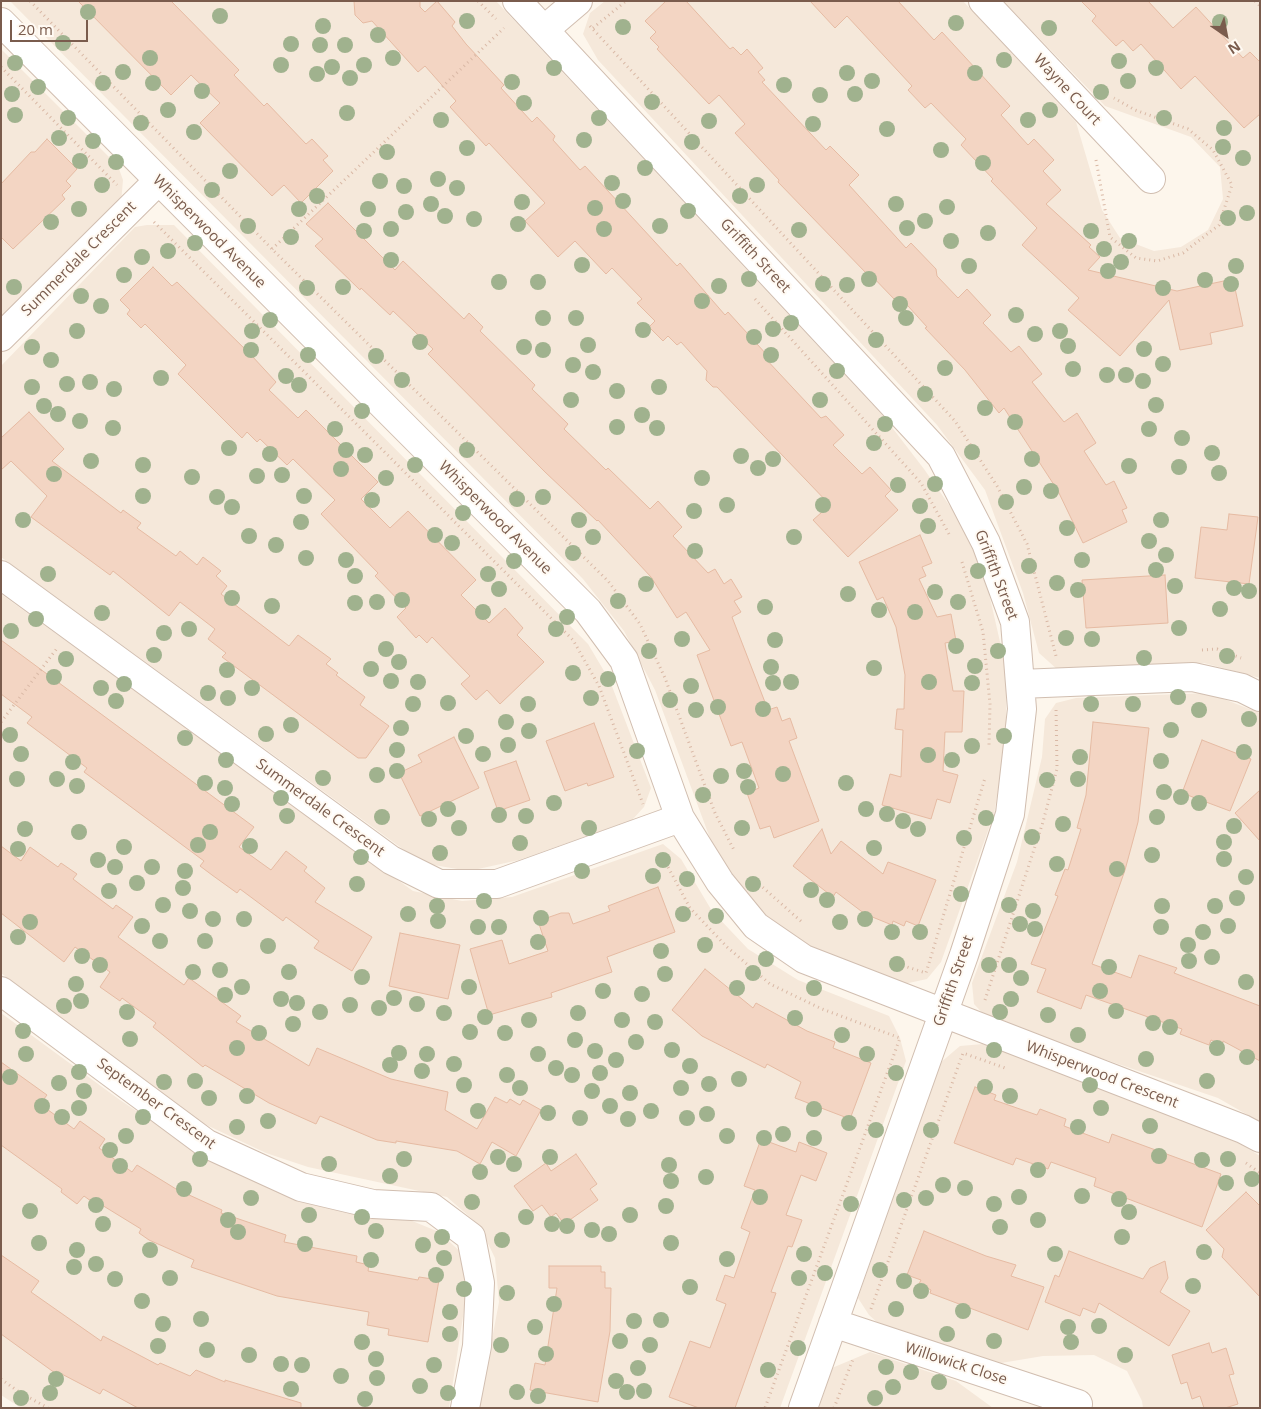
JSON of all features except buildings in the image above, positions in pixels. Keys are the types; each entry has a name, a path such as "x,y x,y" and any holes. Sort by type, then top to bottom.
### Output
{"street":[{"name":"Griffith Street","path":"517,1 941,456 986,543 1015,622 1022,709 1010,814 943,1014 803,1408"},
{"path":"544,30 578,1"},
{"name":"Wayne Court","path":"983,1 1151,180"},
{"name":"Whisperwood Avenue","path":"1,22 588,611 624,660 680,818 720,882 756,926 804,959 943,1014"},
{"name":"Summerdale Crescent","path":"1,337 158,181"},
{"name":"Summerdale Crescent","path":"1,575 391,860 439,884 497,884 680,818"},
{"path":"1020,684 1193,677 1242,688 1260,696"},
{"name":"September Crescent","path":"1,991 207,1144 301,1187 373,1204 431,1207 471,1237 480,1283 477,1346 465,1408"},
{"name":"Whisperwood Crescent","path":"943,1014 1243,1129 1260,1138"},
{"name":"Willowick Close","path":"833,1323 1078,1404"}],"path":[{"path":"30,1 272,249 608,581 640,624 666,678 715,813 737,855"},
{"path":"478,1 510,35"},
{"path":"593,28 626,1"},
{"path":"1256,1 1260,6"},
{"path":"272,249 504,28"},
{"path":"1,67 122,191"},
{"path":"154,222 573,640 599,686 644,807"},
{"path":"748,291 921,483 952,540"},
{"path":"960,556 983,632 990,704 988,751"},
{"path":"1,722 64,639"},
{"path":"982,1008 1043,822 1057,769 1056,704"},
{"path":"891,962 926,973 988,770"},
{"path":"660,851 690,908 727,948 770,984 822,1009 900,1038 765,1408"},
{"path":"753,879 808,928"},
{"path":"869,1315 963,1052 1009,1070"},
{"path":"1245,1162 1260,1173"},
{"path":"834,1408 853,1359"},
{"path":"1,1379 19,1392 48,1408"}],"shaded area":[{"path":"10,1 496,1 884,417 924,469 963,525 987,585 1006,668 1006,742 994,814 941,962 927,979 904,984 859,968 804,943 767,916 739,887 711,841 655,690 624,631 583,579"},
{"path":"605,1 963,1 1076,122 1102,210 1120,238 1154,251 1181,247 1208,230 1223,199 1220,167 1191,137 1105,106 1003,1 1260,1 1260,678 1204,663 1058,670 1039,653 1023,593 985,490 937,425 598,60 583,34 590,13"},
{"path":"1,49 118,166 123,180 121,203 1,321"},
{"path":"174,225 588,644 610,681 651,788 644,807 632,820 519,860 469,871 422,863 1,557 1,366 135,227"},
{"path":"1,594 413,891 462,901 512,897 663,844 681,859 712,911 748,949 798,980 889,1016 900,1038 906,1061 780,1408 479,1408 499,1302 495,1258 479,1225 447,1197 308,1167 266,1153 200,1122 1,973"},
{"path":"1208,693 1260,713 1260,1122 1218,1098 989,1020 974,1004 972,983 1017,862 1042,757 1045,719 1056,703 1076,698"},
{"path":"1,1013 120,1100 208,1159 405,1218 439,1232 466,1257 467,1290 449,1408 21,1408 1,1395"},
{"path":"983,1044 1229,1137 1260,1156 1260,1408 1143,1408 1142,1401 1127,1371 1094,1355 1043,1356 989,1365 888,1332 869,1315 858,1298 940,1063 960,1046"},
{"path":"870,1352 956,1381 993,1408 819,1408 832,1368"}]}
